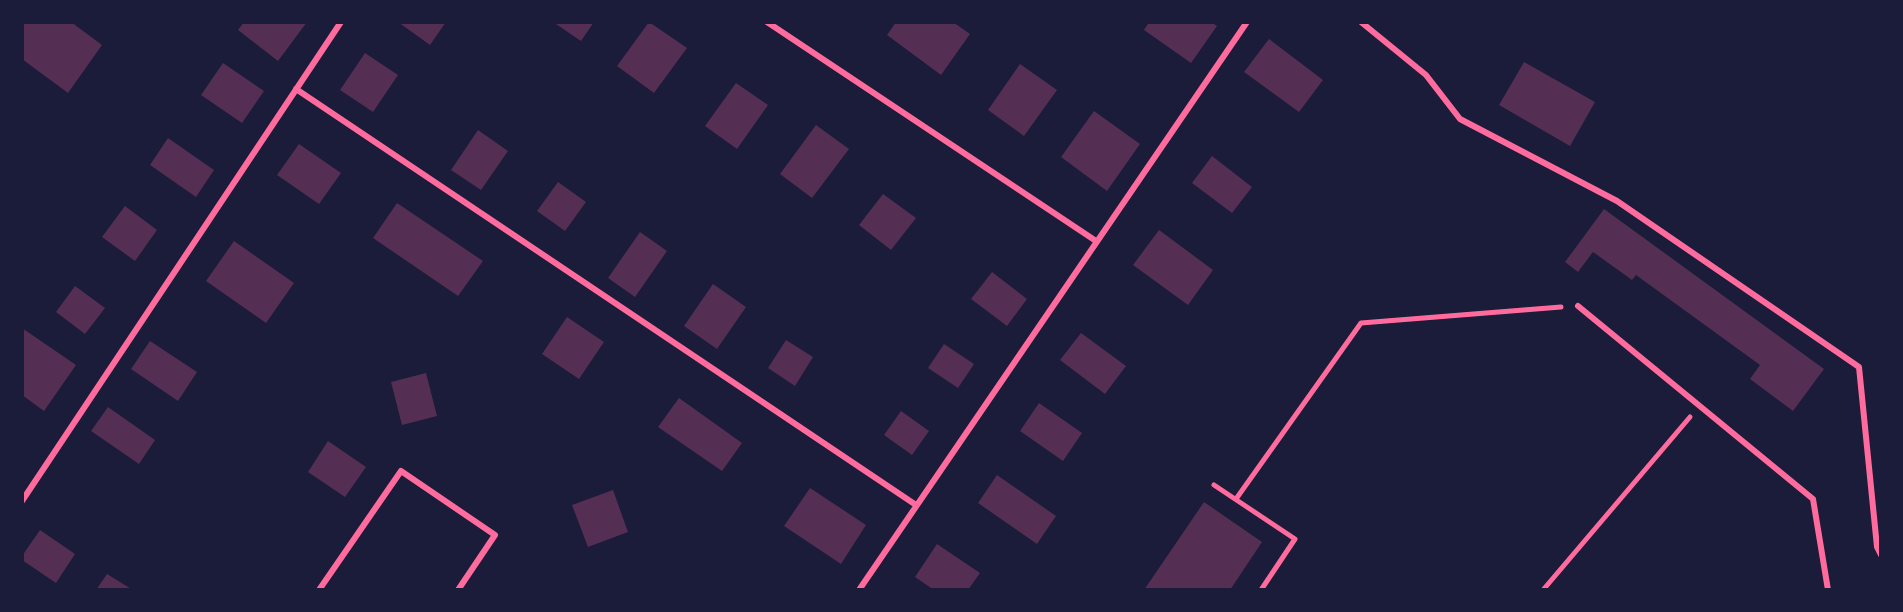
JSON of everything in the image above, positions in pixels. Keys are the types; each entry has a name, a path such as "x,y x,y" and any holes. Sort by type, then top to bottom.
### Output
{"lane":[{"path":"22,501 341,22"},
{"path":"767,22 1096,241"},
{"path":"859,590 1247,22"},
{"path":"1361,22 1426,75 1460,119 1617,201 1859,367 1877,547 1881,555"},
{"path":"296,89 916,505"},
{"path":"1578,306 1813,499 1828,590"},
{"path":"319,590 401,471 495,535 458,590"}],"path":[{"path":"1236,499 1361,323 1578,306"},
{"path":"1543,590 1700,406"},
{"path":"1214,485 1295,539 1261,590"}],"building":[{"path":"22,22 71,22 102,45 68,93 22,59"},
{"path":"244,22 307,22 278,61 238,30"},
{"path":"398,22 446,22 430,45"},
{"path":"553,22 594,22 581,41"},
{"path":"649,22 687,48 654,93 617,66"},
{"path":"896,22 953,22 970,34 941,75 887,35"},
{"path":"1149,22 1211,22 1217,26 1191,63 1144,30"},
{"path":"1269,39 1323,80 1299,112 1244,72"},
{"path":"365,53 398,75 373,112 340,90"},
{"path":"1524,62 1595,102 1570,146 1499,105"},
{"path":"223,63 264,91 242,123 201,95"},
{"path":"1020,64 1057,90 1024,136 988,110"},
{"path":"736,83 768,105 737,149 705,126"},
{"path":"1094,111 1140,144 1107,191 1061,157"},
{"path":"816,125 849,149 812,198 780,174"},
{"path":"478,130 508,151 481,190 451,170"},
{"path":"168,138 214,170 196,197 150,165"},
{"path":"299,144 341,173 319,204 277,175"},
{"path":"1212,156 1252,187 1232,213 1192,183"},
{"path":"558,182 586,202 565,231 537,211"},
{"path":"883,194 916,218 891,250 859,225"},
{"path":"397,203 483,261 458,296 373,238"},
{"path":"125,206 157,230 135,261 102,237"},
{"path":"1604,209 1824,369 1793,411 1750,379 1760,365 1636,275 1632,280 1593,252 1578,272 1565,262"},
{"path":"1159,230 1213,270 1188,305 1133,265"},
{"path":"640,232 667,251 635,297 608,278"},
{"path":"234,241 294,283 266,323 206,281"},
{"path":"992,272 1027,299 1007,326 971,299"},
{"path":"713,284 746,307 717,349 684,326"},
{"path":"75,286 105,308 85,334 56,312"},
{"path":"567,317 604,342 579,379 542,354"},
{"path":"22,328 76,365 44,411 22,395"},
{"path":"1081,333 1126,366 1105,394 1060,360"},
{"path":"786,340 813,357 795,386 768,368"},
{"path":"150,341 197,372 178,401 131,369"},
{"path":"944,344 974,364 958,388 928,368"},
{"path":"426,373 437,416 402,425 391,382"},
{"path":"679,398 742,443 722,471 658,427"},
{"path":"1039,403 1082,433 1063,461 1020,431"},
{"path":"108,407 155,440 139,464 91,431"},
{"path":"901,411 929,431 912,455 884,435"},
{"path":"328,441 366,467 345,497 308,472"},
{"path":"997,475 1056,516 1037,544 978,503"},
{"path":"810,488 866,525 841,564 784,526"},
{"path":"613,490 628,532 588,547 572,505"},
{"path":"1204,502 1262,542 1230,590 1144,590"},
{"path":"40,530 75,554 56,583 22,560"},
{"path":"937,544 980,573 968,590 934,590 915,577"},
{"path":"107,574 133,590 96,590"}]}
